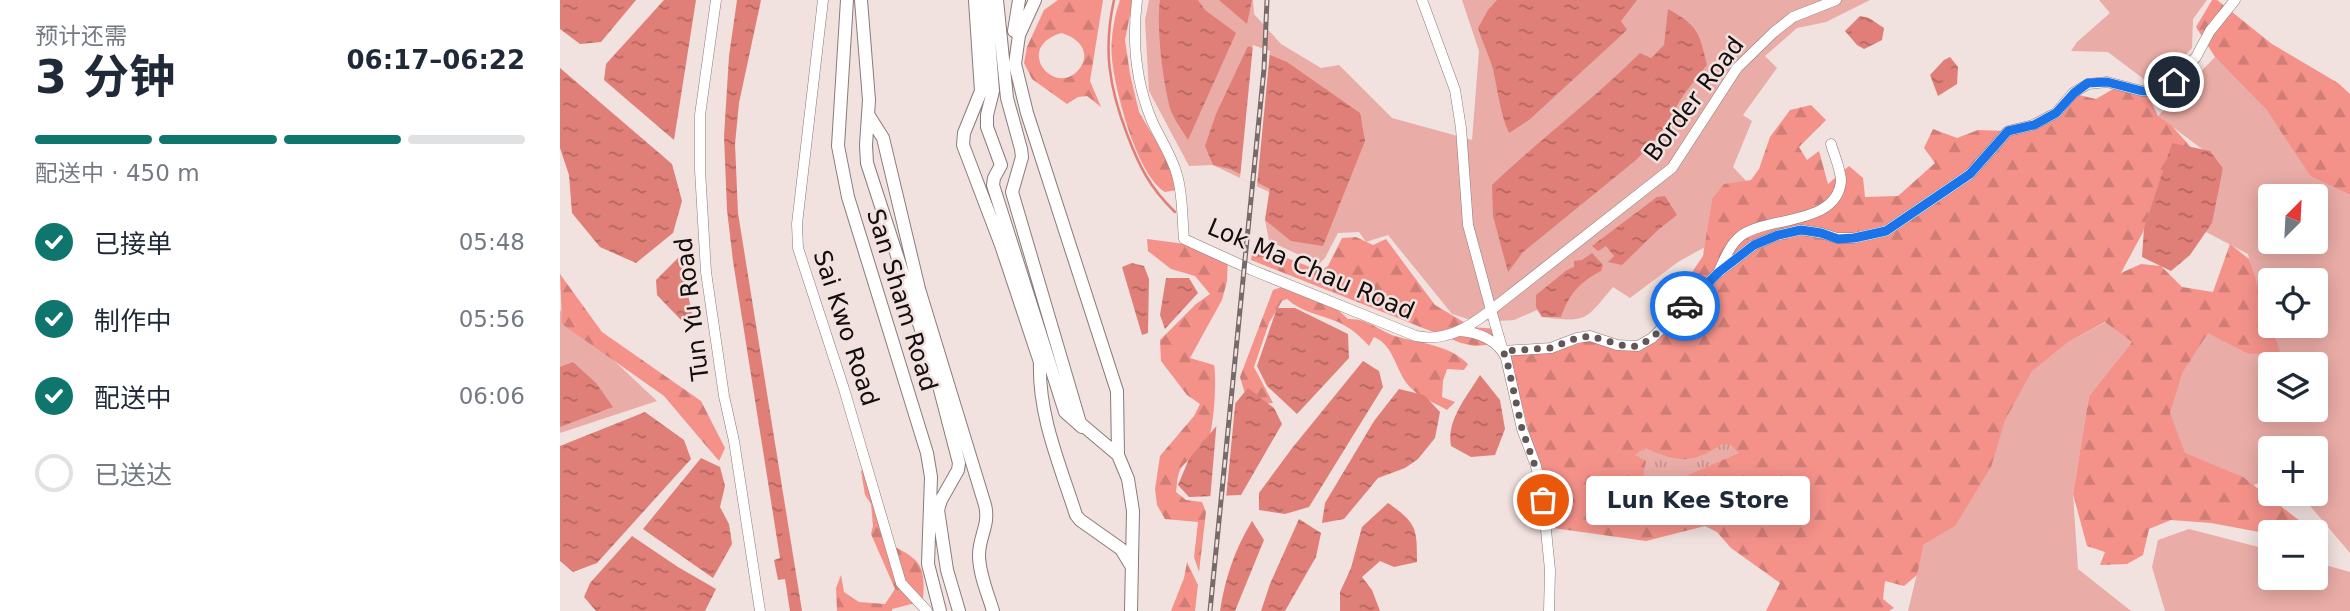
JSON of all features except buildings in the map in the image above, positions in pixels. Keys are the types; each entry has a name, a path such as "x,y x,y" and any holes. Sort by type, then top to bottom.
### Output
{"main road":[{"name":"San Sham Road","path":"847,0 838,146 848,197 927,453 930,477 928,564 940,611"},
{"name":"San Sham Road","path":"861,0 869,115 867,163 938,382 959,463 938,510 947,570 959,611"},
{"path":"975,0 981,91 964,133 963,145 1001,245 1040,362 1039,380 1045,421 1076,515 1121,549 1132,567"},
{"path":"986,0 993,91 987,127 1001,165 993,186 1065,412 1118,455"},
{"path":"997,0 1007,98 1022,157 1012,192 1083,427"},
{"path":"1019,0 1011,47 1027,113 1118,391 1118,455 1128,479 1133,511 1131,611"},
{"path":"1015,64 1019,35 1024,19 1035,0"},
{"name":"San Sham Road","path":"869,115 883,138 919,289 988,516 979,553 980,567 993,611"}],"street":[{"name":"Tun Yu Road","path":"716,0 700,115 700,170 706,272 760,611"},
{"name":"Sai Kwo Road","path":"822,0 797,224 798,248 844,389 901,583 927,611"},
{"name":"Lok Ma Chau Road","path":"1137,0 1135,46 1138,72 1149,113 1177,174 1181,191 1184,239 1416,336 1436,338 1459,331 1491,310"},
{"path":"1422,0 1455,90 1460,120 1468,225 1543,500 1550,570 1549,611"},
{"name":"Border Road","path":"1491,310 1672,168 1737,68 1774,32 1793,17 1836,0"},
{"path":"1503,351 1551,348 1590,336 1628,347 1638,346 1652,338 1719,272 1754,245 1778,235 1801,230 1838,239 1886,231 1970,174 2008,131 2034,125 2056,113 2074,93 2088,83 2107,82 2142,91 2160,91 2174,82 2196,57 2210,31 2235,0"},
{"path":"1719,272 1731,247 1745,234 1777,222 1815,215 1828,205 1837,193 1841,180 1831,144"},
{"name":"Lok Ma Chau Road","path":"1459,331 1480,335 1503,351"}],"green space":[{"path":"1058,0 1103,0 1090,81 1101,107 1087,96 1078,97 1067,104 1032,79 1024,63 1027,47 1044,10","holes":["1061,33 1077,41 1084,56 1080,68 1070,76 1060,78 1043,68 1039,59 1040,49 1047,40"]},
{"path":"1120,0 1133,0 1125,40 1139,112 1172,168 1176,190 1165,192 1145,169 1123,111 1112,52 1113,29"},
{"path":"1149,0 1253,0 1254,14 1281,44 1321,68 1339,65 1392,118 1472,140 1479,51 1462,0 1870,0 1826,22 1797,28 1765,56 1777,68 1743,115 1752,121 1733,167 1749,184 1712,199 1705,247 1678,262 1630,298 1613,287 1584,317 1542,317 1537,310 1514,320 1499,321 1471,320 1452,314 1388,235 1366,242 1359,232 1338,233 1319,264 1269,241 1265,220 1269,192 1213,165 1189,166 1149,91 1145,20"},
{"path":"2099,0 2207,0 2193,19 2192,48 2162,80 2145,80 2108,52 2071,51 2077,42 2110,13"},
{"path":"2212,0 2217,0 2272,44 2338,83 2350,94 2350,195 2310,176 2266,109 2215,57 2196,27"},
{"path":"2215,57 2261,101 2310,176 2327,184 2258,184 2258,254 2328,254 2328,185 2350,195 2350,553 2328,527 2328,520 2322,520 2310,506 2328,506 2328,436 2258,436 2258,484 2246,487 2178,450 2168,418 2183,372 2208,332 2248,354 2269,349 2267,338 2328,338 2328,268 2258,268 2258,299 2248,254 2206,232 2223,168 2218,161 2158,116"},
{"path":"2120,85 2146,91 2158,116 2171,125 2197,154 2172,144 2143,232 2121,273 2141,264 2161,266 2182,287 2213,292 2230,244 2249,259 2258,286 2258,338 2275,338 2280,352 2248,354 2208,333 2183,372 2170,413 2185,453 2243,477 2258,489 2258,506 2281,506 2299,520 2258,520 2258,532 2211,523 2171,520 2149,529 2143,555 2127,564 2100,565 2105,552 2087,546 2073,494 2089,396 2132,342 2105,322 2068,342 2032,371 2005,420 1991,467 1955,526 1924,544 1917,575 1904,586 1885,581 1883,599 1894,608 1889,611 1766,611 1780,583 1731,548 1717,532 1705,526 1646,541 1553,528 1509,353 1556,351 1590,340 1639,349 1680,311 1682,287 1703,256 1712,199 1724,184 1751,180 1759,169 1770,137 1790,110 1811,105 1826,120 1799,147 1807,160 1819,151 1828,184 1849,166 1863,178 1865,197 1898,196 1935,163 1924,148 1933,129 1957,138 1978,130 2008,131 2038,127 2069,98 2079,95 2096,99"},
{"path":"1356,237 1373,245 1386,239 1435,305 1472,327 1497,329 1496,344 1475,346 1461,343 1251,260 1253,248 1267,250 1320,271 1328,266 1342,238"},
{"path":"1147,239 1208,247 1228,257 1227,281 1222,300 1190,358 1214,365 1215,394 1211,432 1205,447 1180,470 1176,492 1186,500 1202,502 1206,512 1199,572 1194,557 1198,522 1165,519 1157,505 1155,489 1160,456 1194,416 1200,404 1187,395 1161,361 1160,340 1196,304 1210,294 1195,276 1171,269 1148,251"},
{"path":"560,274 602,332 701,401 725,448 719,461 664,396 562,324"},
{"path":"1282,287 1337,309 1348,319 1367,322 1395,336 1443,348 1460,357 1468,364 1464,370 1447,369 1443,381 1442,397 1455,402 1447,410 1412,390 1381,341 1374,337 1369,346 1343,324 1305,310 1287,299 1282,301 1269,323 1254,367 1273,403 1258,404 1246,397 1240,377 1273,290"},
{"path":"560,310 657,401 560,433"},
{"path":"2106,322 2132,342 2089,396 2073,494 2078,569 2131,611 1908,611 1925,540 2033,360"},
{"path":"1722,444 1731,445 1739,453 1642,495 1636,483 1643,477 1646,461 1635,455 1645,448 1684,459 1702,455"},
{"path":"870,467 893,546 911,556 923,573 923,601 892,611 837,611 836,588 841,575 844,592 859,602 885,604 895,589 871,534 871,504 865,495 861,471"},
{"path":"2189,529 2258,547 2258,590 2328,590 2328,566 2350,572 2350,611 2165,611 2152,567 2158,540"},
{"path":"1187,562 1198,585 1195,611 1171,611 1184,578"}],"water":[{"path":"560,0 636,0 601,42 580,44 560,29"},
{"path":"664,0 696,0 674,140 604,80 606,64"},
{"path":"737,0 761,0 739,103 735,144 738,213 802,611 790,611 785,579 778,580 774,560 780,558 727,210 724,136 729,56"},
{"path":"1160,0 1198,0 1205,10 1236,33 1188,140 1171,111 1165,86 1160,40"},
{"path":"1219,0 1252,0 1247,24"},
{"path":"1497,0 1637,0 1621,21 1627,30 1529,120 1509,133 1501,110 1493,69 1478,28"},
{"path":"1668,9 1686,20 1696,31 1707,65 1684,94 1658,137 1636,160 1523,252 1508,272 1493,216 1492,185 1640,53 1651,58 1664,45"},
{"path":"1860,16 1869,18 1884,28 1882,40 1864,49 1845,31"},
{"path":"1248,46 1287,62 1360,113 1365,141 1323,246 1291,241 1265,220 1270,189 1230,169 1213,165 1205,146 1216,114"},
{"path":"1950,57 1958,67 1957,84 1938,96 1930,75"},
{"path":"560,68 672,164 682,201 673,233 636,263 600,247 572,213 569,175 560,148"},
{"path":"2172,143 2210,151 2223,168 2212,223 2190,255 2171,271 2142,257 2144,228"},
{"path":"1665,196 1677,215 1622,265 1608,262 1614,256 1606,246 1598,251 1592,246 1657,197"},
{"path":"1592,253 1603,265 1601,271 1576,290 1561,317 1542,317 1536,307 1536,295 1574,267 1574,261 1582,260"},
{"path":"680,256 695,328 680,319 657,295 656,280"},
{"path":"1132,263 1144,266 1149,279 1148,333 1142,335 1122,267"},
{"path":"1166,278 1189,278 1198,293 1165,329 1160,315"},
{"path":"1277,308 1295,308 1348,334 1349,358 1297,414 1267,386 1257,366"},
{"path":"1363,361 1379,371 1383,387 1309,507 1285,514 1259,510 1259,493"},
{"path":"573,362 596,383 613,407 560,427 560,367"},
{"path":"1480,375 1500,400 1505,429 1495,455 1471,457 1451,446 1450,437 1459,409"},
{"path":"1248,388 1274,408 1282,424 1241,495 1189,497 1178,485 1189,459"},
{"path":"1399,389 1424,395 1440,412 1435,438 1418,459 1405,468 1378,478 1344,519 1322,523 1325,503 1374,421"},
{"path":"645,412 684,440 691,459 597,563 573,572 560,561 560,446"},
{"path":"701,458 720,467 725,486 720,507 729,524 732,544 713,578 643,529"},
{"path":"1388,503 1405,516 1413,528 1417,542 1417,562 1394,567 1380,561 1362,577 1372,590 1380,611 1340,611 1340,592 1351,568 1362,527"},
{"path":"1299,519 1321,533 1316,557 1285,611 1261,611 1270,584"},
{"path":"1252,521 1264,540 1235,611 1220,611 1232,564"},
{"path":"632,536 716,589 705,611 596,611 584,597 590,583"}],"pier":[{"path":"1253,45 1270,51 1257,186 1240,178"},
{"path":"1236,396 1226,499 1210,500 1217,419"}],"waterway":[{"path":"1114,0 1109,52 1116,100 1141,166 1152,185 1175,212"}],"railway":[{"path":"1210,611 1264,69 1267,0"}],"way so far":[{"path":"1543,500 1503,351 1551,348 1590,336 1617,345 1638,346 1652,338 1685,306"}],"place":[{"name":"Lun Kee Store","path":"1543,500"}],"route":[{"path":"1685,306 1719,272 1754,245 1778,235 1801,230 1838,239 1886,231 1970,174 2008,131 2034,125 2056,113 2074,93 2088,83 2107,82 2142,91 2160,91 2174,82"}]}
